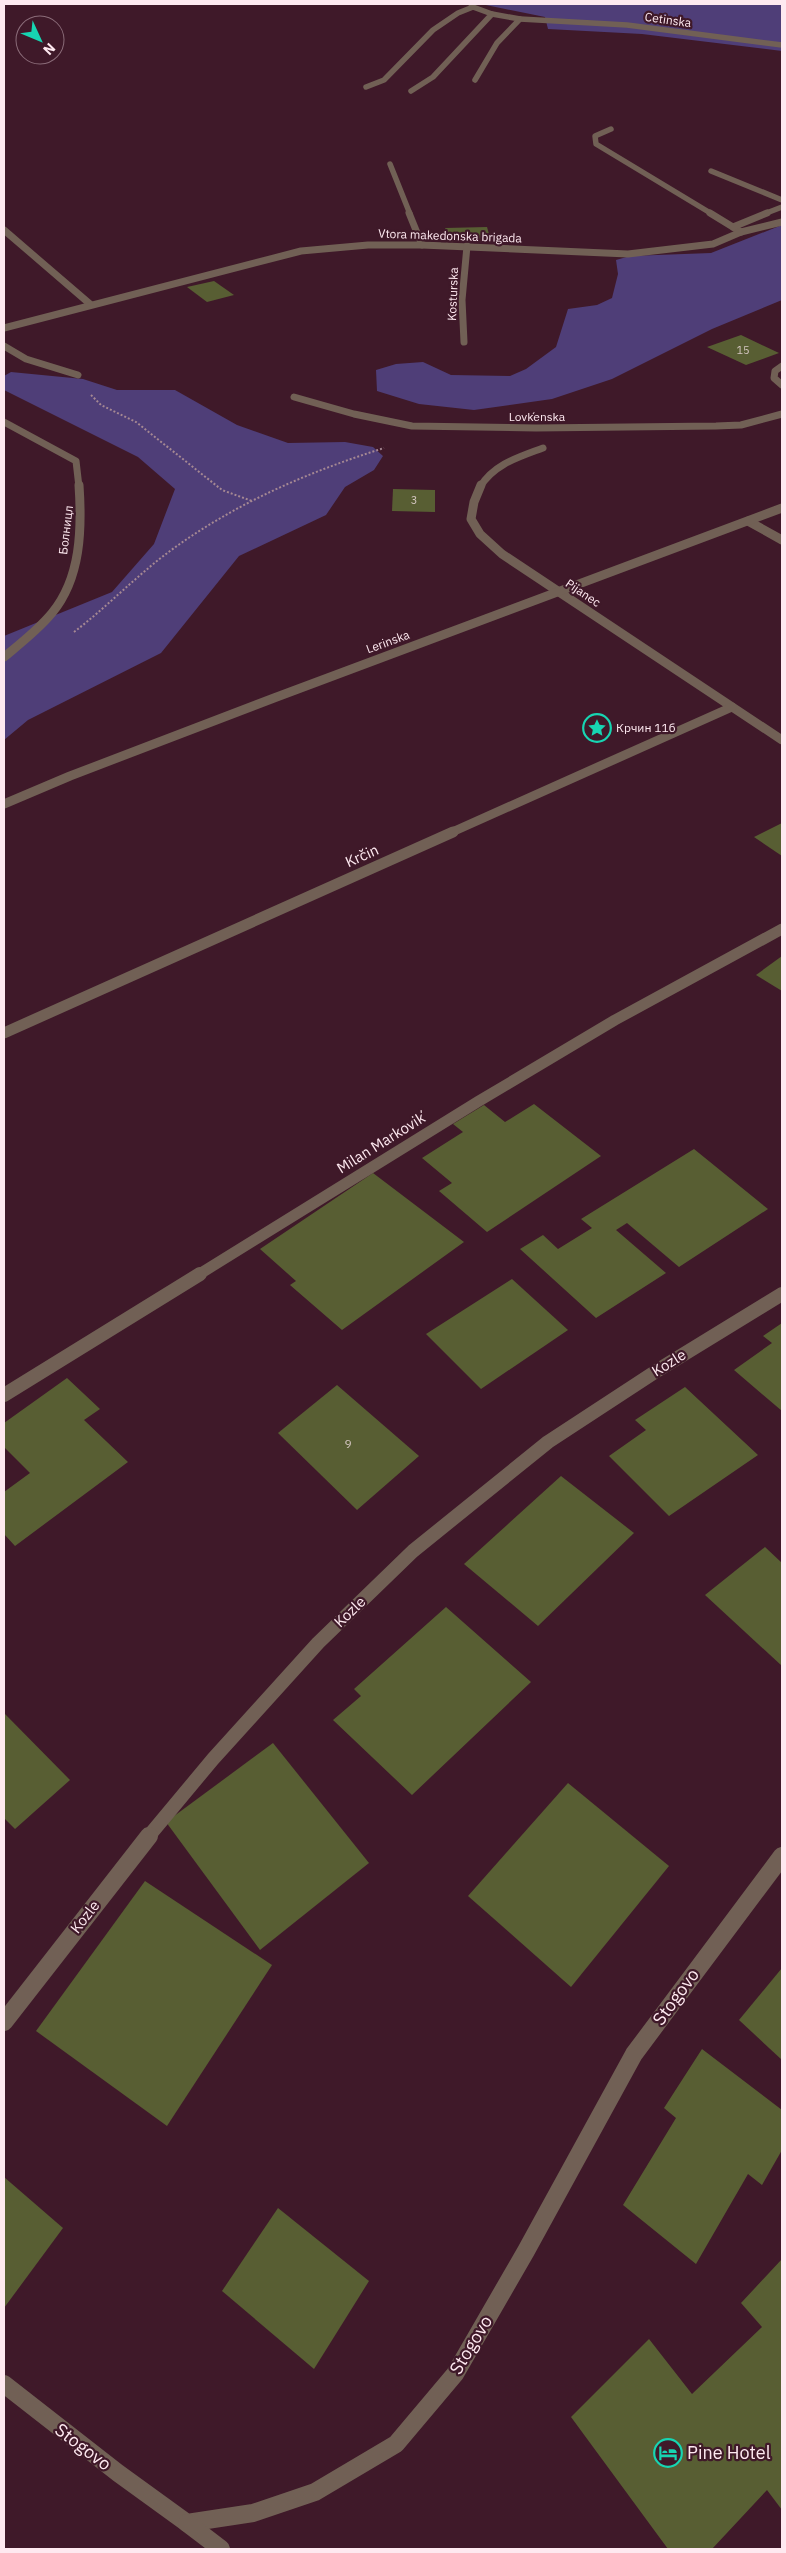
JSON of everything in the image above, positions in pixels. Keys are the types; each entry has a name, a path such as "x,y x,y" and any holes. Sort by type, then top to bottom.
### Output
{"street":[{"name":"Cetinska","path":"366,87 384,80 433,30 472,6 492,14 520,19 627,25 782,45"},
{"path":"411,91 433,77 492,14"},
{"path":"475,80 497,43 520,19"},
{"path":"611,129 595,136 596,144 742,232"},
{"path":"390,164 422,244"},
{"path":"711,171 782,200"},
{"path":"733,227 782,207"},
{"name":"Vtora makedonska brigada","path":"5,326 302,251 422,244 591,254 628,254 713,244 742,232 782,222"},
{"path":"4,230 90,304"},
{"name":"Kosturska","path":"464,342 462,300 467,246"},
{"path":"4,346 26,359 78,375"},
{"path":"782,366 776,371 774,378 782,385"},
{"name":"Lovḱenska","path":"294,397 354,414 412,426 432,427 716,426 741,425 782,414"},
{"name":"Болницл","path":"4,422 46,443 76,461 81,504 79,537 70,582 57,607 36,630 4,657"},
{"name":"Pijanec","path":"543,448 492,469 480,483 474,495 471,520 480,534 502,554 782,740"},
{"name":"Lerinska","path":"4,804 70,776 782,508"},
{"path":"748,521 782,540"},
{"name":"Krčin","path":"4,1033 732,707"},
{"name":"Milan Markoviḱ","path":"4,1395 488,1096 615,1020 782,929"},
{"name":"Kozle","path":"4,2022 114,1879 214,1759 318,1643 413,1551 548,1442 658,1370 782,1294"},
{"name":"Stogovo","path":"4,2384 118,2473 187,2523 253,2513 314,2492 396,2444 455,2374 526,2252 634,2054 782,1856"},
{"path":"187,2523 221,2549"}],"path":[{"path":"78,375 85,382 86,390 101,404 136,422 222,490 252,501"},
{"path":"72,633 95,617 169,552 252,501 315,471 389,446"}],"shaded area":[{"path":"481,4 782,4 782,51 642,34 548,29 545,17"},
{"path":"782,225 782,300 712,329 612,379 552,399 474,410 419,404 377,391 376,370 396,364 423,362 451,375 510,376 526,369 556,347 568,309 597,305 612,298 618,274 616,260 630,256 711,253"},
{"path":"11,372 83,379 117,390 175,390 237,425 288,443 345,442 373,447 383,456 374,470 345,487 326,515 239,556 161,653 28,720 4,740 4,636 112,592 154,544 175,489 138,457 4,390 4,376"}],"building":[{"path":"487,227 491,241 448,242 445,228"},
{"path":"214,281 234,295 207,302 187,287"},
{"path":"741,335 779,353 746,365 707,347"},
{"path":"393,489 435,490 435,512 392,511"},
{"path":"782,823 782,856 754,837"},
{"path":"782,956 782,991 756,975"},
{"path":"534,1104 601,1156 487,1232 439,1191 452,1183 422,1158 463,1132 453,1124 484,1105 505,1122"},
{"path":"694,1149 768,1209 679,1267 627,1223 616,1230 666,1273 596,1318 520,1249 543,1235 558,1249 592,1228 581,1219"},
{"path":"373,1173 464,1242 342,1330 290,1285 296,1281 260,1249"},
{"path":"512,1279 568,1330 481,1389 426,1334"},
{"path":"782,1323 782,1411 734,1370 772,1343 763,1336"},
{"path":"67,1378 100,1409 84,1420 128,1462 15,1546 4,1534 4,1492 30,1473 4,1447 4,1423"},
{"path":"337,1385 419,1456 357,1510 278,1433"},
{"path":"685,1387 758,1455 669,1516 609,1456 646,1430 635,1420"},
{"path":"561,1476 634,1533 538,1626 464,1564"},
{"path":"765,1547 782,1563 782,1666 705,1595"},
{"path":"446,1607 531,1682 412,1795 333,1720 361,1696 354,1689"},
{"path":"4,1713 70,1780 15,1829 4,1818"},
{"path":"273,1743 369,1863 260,1950 166,1822"},
{"path":"568,1783 669,1866 571,1987 468,1896"},
{"path":"145,1881 272,1965 167,2126 36,2031"},
{"path":"782,1968 782,2060 739,2020"},
{"path":"702,2049 782,2110 782,2150 762,2185 748,2174 696,2264 623,2205 676,2118 664,2108"},
{"path":"4,2177 63,2228 4,2308"},
{"path":"278,2208 369,2281 314,2369 222,2291"},
{"name":"Pine Hotel","path":"782,2259 782,2510 767,2490 712,2549 668,2549 571,2417 649,2339 692,2394 762,2327 741,2303"}],"place":[{"name":"Крчин 11б","path":"597,728"},
{"name":"Pine Hotel","path":"668,2453"}]}
